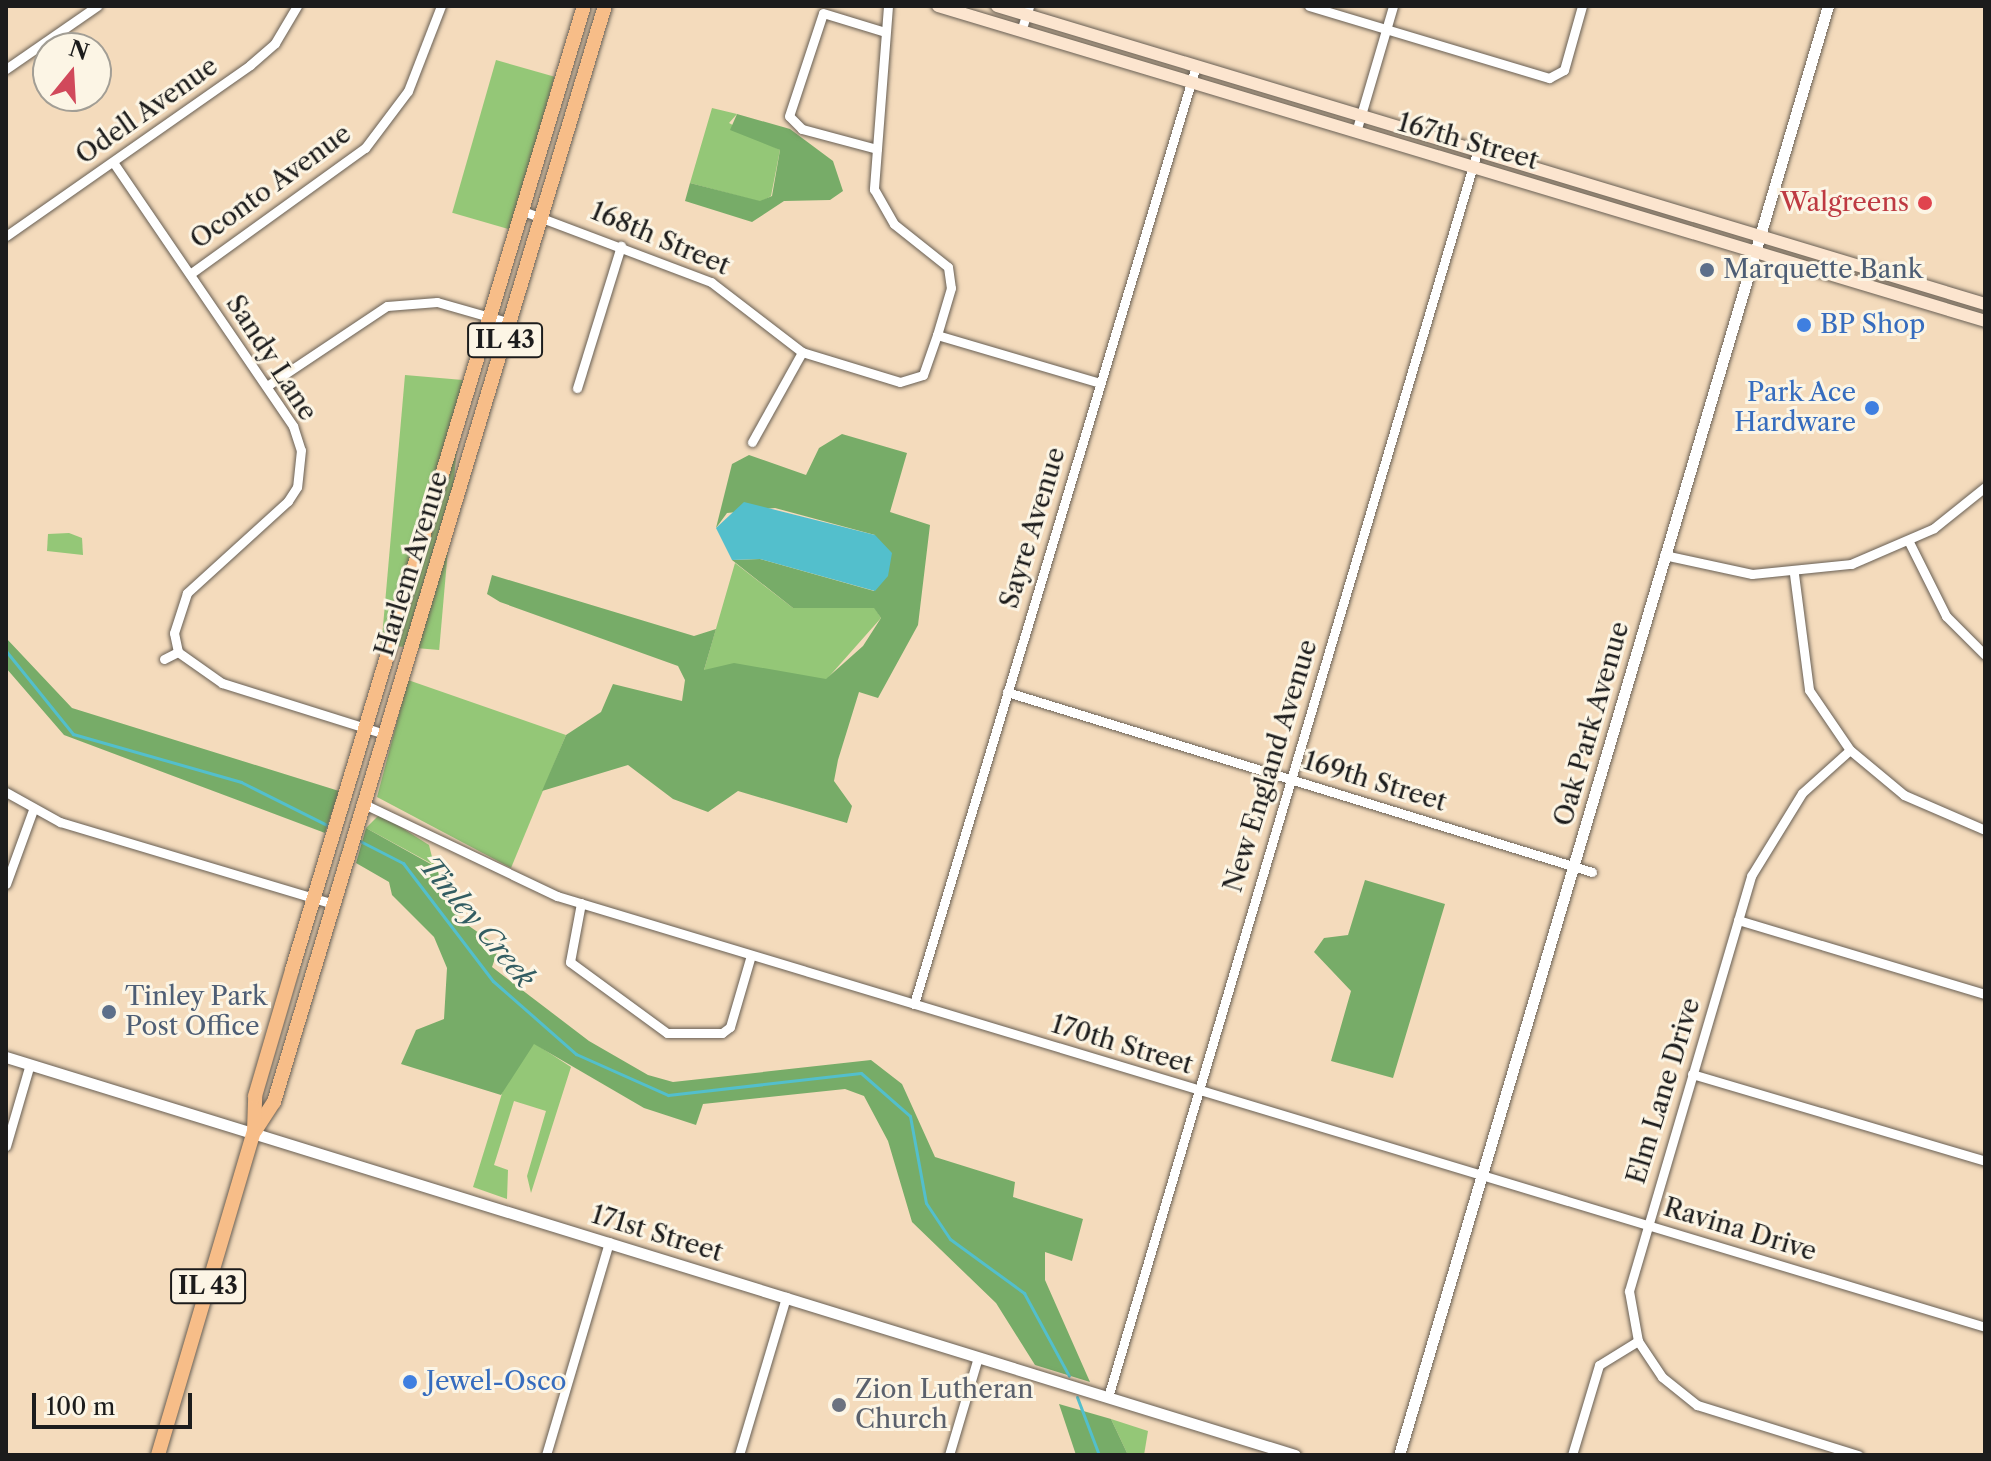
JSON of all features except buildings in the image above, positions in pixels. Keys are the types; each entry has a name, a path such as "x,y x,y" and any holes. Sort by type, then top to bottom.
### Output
{"main road":[{"name":"Harlem Avenue","path":"158,1455 254,1131 255,1096 584,6"},
{"name":"Harlem Avenue","path":"254,1131 274,1102 605,6"},
{"name":"167th Street","path":"938,6 1985,321"},
{"name":"167th Street","path":"997,6 1027,11 1196,66 1985,304"}],"street":[{"path":"6,69 97,6"},
{"name":"Odell Avenue","path":"6,236 264,54 297,6"},
{"name":"Oconto Avenue","path":"190,274 372,140 414,79 441,6"},
{"path":"885,32 823,13 789,116 802,129 877,149 888,6"},
{"path":"1309,6 1558,76 1582,6"},
{"path":"1356,132 1393,6"},
{"name":"Oak Park Avenue","path":"1399,1455 1828,6"},
{"path":"1021,31 1027,11"},
{"name":"Sayre Avenue","path":"914,1004 1196,66"},
{"name":"168th Street","path":"523,211 621,246 732,293 802,352 908,383 923,375 937,335 948,267 882,211 873,181 877,149"},
{"name":"New England Avenue","path":"1108,1397 1478,149"},
{"name":"Sandy Lane","path":"113,162 267,386 297,436 297,487 187,593 174,633 178,652"},
{"path":"577,388 621,246"},
{"path":"267,386 387,306 437,302 510,323"},
{"path":"937,335 1100,383"},
{"path":"752,442 802,352"},
{"path":"1664,555 1752,574 1794,574 1909,542 1985,487"},
{"path":"1909,542 1946,616 1985,655"},
{"path":"1794,574 1809,690 1850,750 1904,795 1985,830"},
{"path":"164,659 178,652 222,683 385,734"},
{"name":"169th Street","path":"1007,692 1592,872"},
{"name":"Elm Lane Drive","path":"1638,1341 1629,1291 1738,920 1781,822 1850,750"},
{"path":"6,792 33,810 334,904"},
{"name":"170th Street","path":"364,804 540,891 1481,1177"},
{"path":"6,884 33,810"},
{"path":"581,903 570,962 667,1033 722,1033 730,1027 751,955"},
{"path":"1738,920 1985,994"},
{"name":"171st Street","path":"6,1057 254,1131 1295,1455"},
{"path":"6,1146 30,1064"},
{"path":"1692,1074 1985,1161"},
{"name":"Ravina Drive","path":"1481,1177 1985,1327"},
{"path":"546,1455 609,1242"},
{"path":"739,1455 786,1297"},
{"path":"1572,1455 1599,1365 1638,1341 1662,1377 1697,1405 1858,1455"},
{"path":"949,1455 978,1357"}],"green space":[{"path":"496,60 555,77 511,230 452,213"},
{"path":"712,108 737,114 729,123 780,150 771,196 761,202 690,183"},
{"path":"737,114 790,129 833,161 843,191 830,200 784,201 752,222 685,201 690,183 760,201 772,196 780,150 730,130"},
{"path":"405,375 463,380 439,650 381,645"},
{"path":"842,434 907,453 890,512 930,525 918,625 878,698 859,692 838,760 834,781 852,806 847,823 738,791 708,812 673,799 628,765 542,791 566,735 601,712 613,684 682,701 685,680 678,666 500,602 487,594 492,575 694,636 716,629 704,670 734,663 826,679 863,646 881,618 874,608 793,608 732,560 760,559 874,591 875,535 775,508 727,513 716,528 732,464 749,455 806,475 819,448"},
{"path":"69,533 82,538 83,555 47,551 48,534"},
{"path":"735,563 793,608 874,607 881,618 826,680 704,670"},
{"path":"6,638 72,708 339,791 325,833 64,735 6,668"},
{"path":"408,680 566,735 511,868 377,797"},
{"path":"380,814 429,845 434,865 366,828"},
{"path":"366,828 436,867 459,919 499,947 492,967 589,1041 648,1075 673,1082 871,1060 902,1084 935,1157 1015,1182 1013,1197 1083,1219 1072,1261 1045,1252 1045,1280 1090,1382 1035,1365 996,1303 912,1222 888,1141 864,1096 845,1089 703,1104 696,1125 644,1108 534,1044 501,1095 401,1064 416,1030 444,1019 447,968 434,937 392,895 389,882 356,863"},
{"path":"1365,880 1445,904 1393,1078 1331,1061 1351,991 1314,952 1324,938 1348,935"},
{"path":"534,1043 571,1067 531,1193 527,1176 546,1111 514,1101 494,1165 508,1170 507,1199 473,1187 504,1087"},
{"path":"1059,1404 1111,1419 1128,1455 1076,1455"},
{"path":"1111,1419 1148,1431 1144,1455 1128,1455"}],"water":[{"path":"744,502 875,535 892,553 888,576 875,591 760,559 732,560 716,528"}],"waterway":[{"name":"Tinley Creek","path":"6,651 73,734 241,782 329,826"},
{"name":"Tinley Creek","path":"358,840 403,863 493,981 576,1054 668,1095 861,1073 910,1116 926,1203 950,1239 1024,1293 1069,1376"},
{"name":"Tinley Creek","path":"1077,1397 1099,1455"}],"place":[{"name":"Walgreens","path":"1925,203"},
{"name":"Marquette Bank","path":"1707,270"},
{"name":"BP Shop","path":"1804,325"},
{"name":"Park Ace Hardware","path":"1872,408"},
{"name":"Tinley Park Post Office","path":"109,1012"},
{"name":"Jewel-Osco","path":"410,1382"},
{"name":"Zion Lutheran Church","path":"839,1405"}]}
